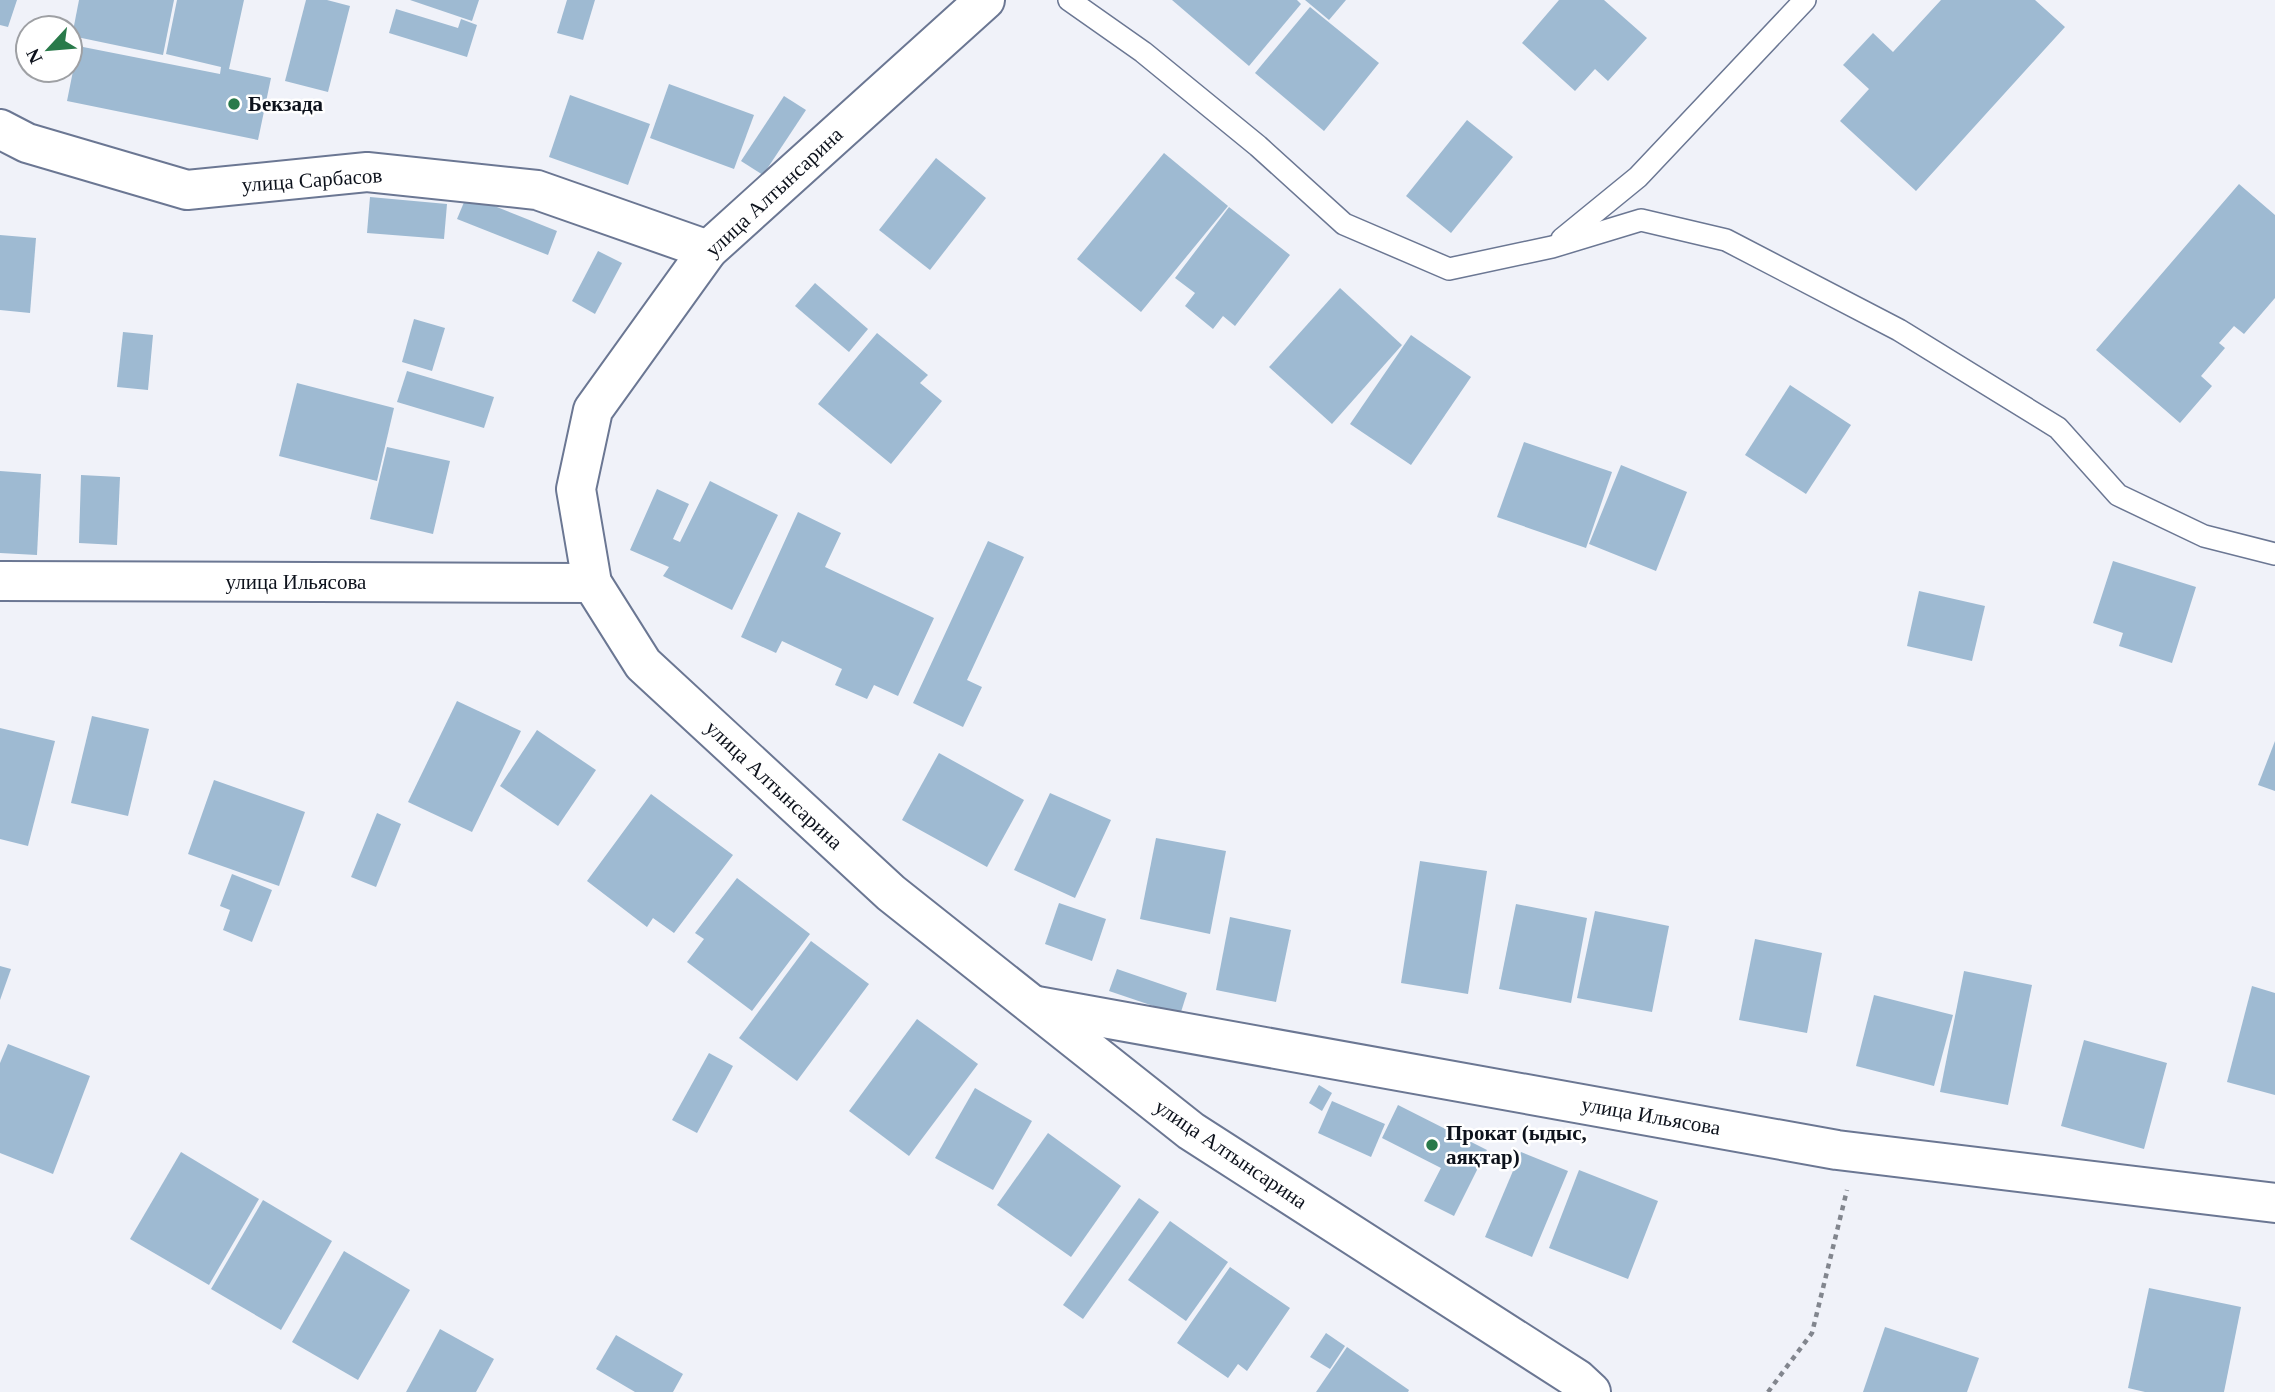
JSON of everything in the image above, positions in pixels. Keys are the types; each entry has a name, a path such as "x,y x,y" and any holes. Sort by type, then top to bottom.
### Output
{"street":[{"name":"улица Алтынсарина","path":"985,0 708,250 593,410 576,489 592,583 643,664 891,893 1191,1132 1577,1379 1591,1392"},
{"name":"улица Сарбасов","path":"0,129 27,143 187,190 367,172 537,190 708,250"},
{"name":"улица Ильясова","path":"0,582 592,583"},
{"name":"улица Ильясова","path":"1031,1005 1857,1152 2275,1203"}],"lane":[{"path":"1069,0 1164,69 1258,146 1344,224 1449,269 1552,247 1641,220 1726,240 1899,330 2058,429 2118,495 2204,536 2275,554"},
{"path":"1552,247 1638,177 1805,0"}],"path":[{"path":"1768,1392 1812,1333 1857,1152"}],"building":[{"path":"0,0 17,0 8,27 0,25"},
{"path":"79,0 174,0 163,55 84,39 84,14 76,14"},
{"path":"177,0 244,0 229,69 271,78 258,140 67,101 70,84 84,84 84,47 220,74 221,67 166,54"},
{"path":"306,0 327,0 350,6 328,92 285,81"},
{"path":"410,0 479,0 472,21"},
{"path":"567,0 595,0 583,40 557,33"},
{"path":"1172,0 1297,0 1301,4 1249,66"},
{"path":"1305,0 1346,0 1329,20"},
{"path":"1559,0 1604,0 1647,38 1608,81 1595,69 1575,91 1522,43"},
{"path":"1941,0 2035,0 2065,27 1916,191 1840,121 1869,89 1843,65 1873,33 1893,52"},
{"path":"1310,7 1379,63 1324,131 1255,73"},
{"path":"396,9 458,28 461,19 477,25 467,57 389,33"},
{"path":"669,84 754,115 734,169 650,138"},
{"path":"570,95 650,124 628,185 549,157"},
{"path":"784,96 806,110 763,175 741,161"},
{"path":"1467,120 1513,157 1451,233 1406,196"},
{"path":"1164,153 1228,206 1141,312 1077,259"},
{"path":"936,158 986,198 930,270 879,230"},
{"path":"2239,184 2275,215 2275,298 2244,334 2234,326 2219,343 2225,348 2201,376 2212,386 2180,423 2096,350"},
{"path":"467,195 557,231 548,255 457,219"},
{"path":"370,197 447,204 444,239 367,233"},
{"path":"1229,207 1290,255 1235,326 1223,316 1213,329 1185,306 1195,293 1175,278"},
{"path":"0,235 36,238 30,313 0,310"},
{"path":"598,251 622,263 595,314 572,301"},
{"path":"815,283 868,329 849,352 795,306"},
{"path":"1340,288 1402,345 1332,424 1269,367"},
{"path":"414,319 445,328 432,371 402,362"},
{"path":"123,332 153,335 148,390 117,387"},
{"path":"877,333 928,375 920,383 942,401 891,464 818,404"},
{"path":"1411,335 1471,377 1411,465 1350,424"},
{"path":"407,371 494,397 484,428 397,402"},
{"path":"297,383 394,408 377,481 279,456"},
{"path":"1790,385 1851,425 1806,494 1745,455"},
{"path":"1524,442 1612,472 1586,548 1497,517"},
{"path":"387,447 450,461 433,534 370,519"},
{"path":"1621,465 1687,492 1656,571 1589,544"},
{"path":"0,471 41,474 37,555 0,553"},
{"path":"81,475 120,477 117,545 79,543"},
{"path":"710,481 778,515 732,610 663,576 669,567 630,550 657,489 689,504 673,539 680,542"},
{"path":"798,512 841,533 825,567 934,618 898,696 874,685 867,699 835,685 842,669 782,641 776,653 741,637"},
{"path":"988,541 1024,557 967,680 982,687 963,727 913,703"},
{"path":"2113,561 2196,587 2172,663 2119,646 2123,633 2093,623"},
{"path":"1919,591 1985,606 1972,661 1907,646"},
{"path":"457,701 521,731 472,832 408,802"},
{"path":"92,716 149,729 128,816 71,803"},
{"path":"0,728 55,741 28,846 0,839"},
{"path":"537,730 596,770 558,826 500,786"},
{"path":"2275,741 2275,791 2258,785"},
{"path":"939,753 1024,800 987,867 902,820"},
{"path":"214,780 305,812 279,886 188,854"},
{"path":"1050,793 1111,820 1075,898 1014,870"},
{"path":"651,794 733,855 674,933 653,918 647,927 587,881"},
{"path":"377,813 401,824 376,887 351,877"},
{"path":"1156,838 1226,851 1210,934 1140,919"},
{"path":"1420,861 1487,871 1468,994 1401,983"},
{"path":"232,874 272,890 252,942 223,930 230,910 220,906"},
{"path":"737,878 810,934 752,1011 687,962 704,939 695,933"},
{"path":"1059,903 1106,919 1092,961 1045,944"},
{"path":"1516,904 1587,918 1571,1003 1499,989"},
{"path":"1595,911 1669,926 1652,1012 1577,998"},
{"path":"1230,917 1291,930 1276,1002 1216,990"},
{"path":"1755,939 1822,953 1807,1033 1739,1020"},
{"path":"811,941 869,984 797,1081 739,1038"},
{"path":"0,966 11,969 0,1000"},
{"path":"1117,969 1187,993 1180,1015 1109,991"},
{"path":"1964,971 2032,985 2008,1105 1940,1092"},
{"path":"2252,986 2275,993 2275,1095 2227,1082"},
{"path":"1874,995 1953,1015 1934,1086 1856,1066"},
{"path":"917,1019 978,1064 909,1156 849,1111"},
{"path":"2084,1040 2167,1063 2144,1149 2061,1126"},
{"path":"8,1044 90,1076 53,1174 0,1153 0,1063"},
{"path":"709,1053 733,1066 697,1133 672,1120"},
{"path":"1319,1085 1332,1093 1322,1111 1309,1103"},
{"path":"975,1088 1032,1121 993,1190 935,1158"},
{"path":"1332,1101 1385,1124 1371,1157 1318,1133"},
{"path":"1398,1105 1487,1150 1454,1216 1424,1201 1441,1168 1382,1138"},
{"path":"1048,1133 1121,1186 1071,1257 997,1205"},
{"path":"181,1152 259,1199 209,1285 130,1239"},
{"path":"1521,1152 1568,1171 1532,1257 1485,1237"},
{"path":"1579,1170 1658,1201 1628,1279 1549,1248"},
{"path":"1139,1198 1159,1212 1083,1319 1063,1305"},
{"path":"263,1200 332,1241 281,1330 211,1289"},
{"path":"1170,1221 1228,1262 1186,1321 1128,1280"},
{"path":"344,1251 410,1290 358,1380 292,1342"},
{"path":"1230,1267 1290,1308 1247,1371 1238,1364 1228,1378 1177,1343"},
{"path":"2149,1288 2241,1307 2224,1392 2145,1392 2128,1388"},
{"path":"1885,1327 1979,1358 1967,1392 1863,1392"},
{"path":"440,1329 494,1359 476,1392 406,1392"},
{"path":"1326,1333 1345,1346 1330,1369 1310,1357"},
{"path":"616,1335 683,1374 673,1392 635,1392 596,1369"},
{"path":"1347,1347 1409,1390 1408,1392 1316,1392"}],"place":[{"name":"Бекзада","path":"234,104"},
{"name":"Прокат (ыдыс, аяқтар)","path":"1432,1145"}]}
